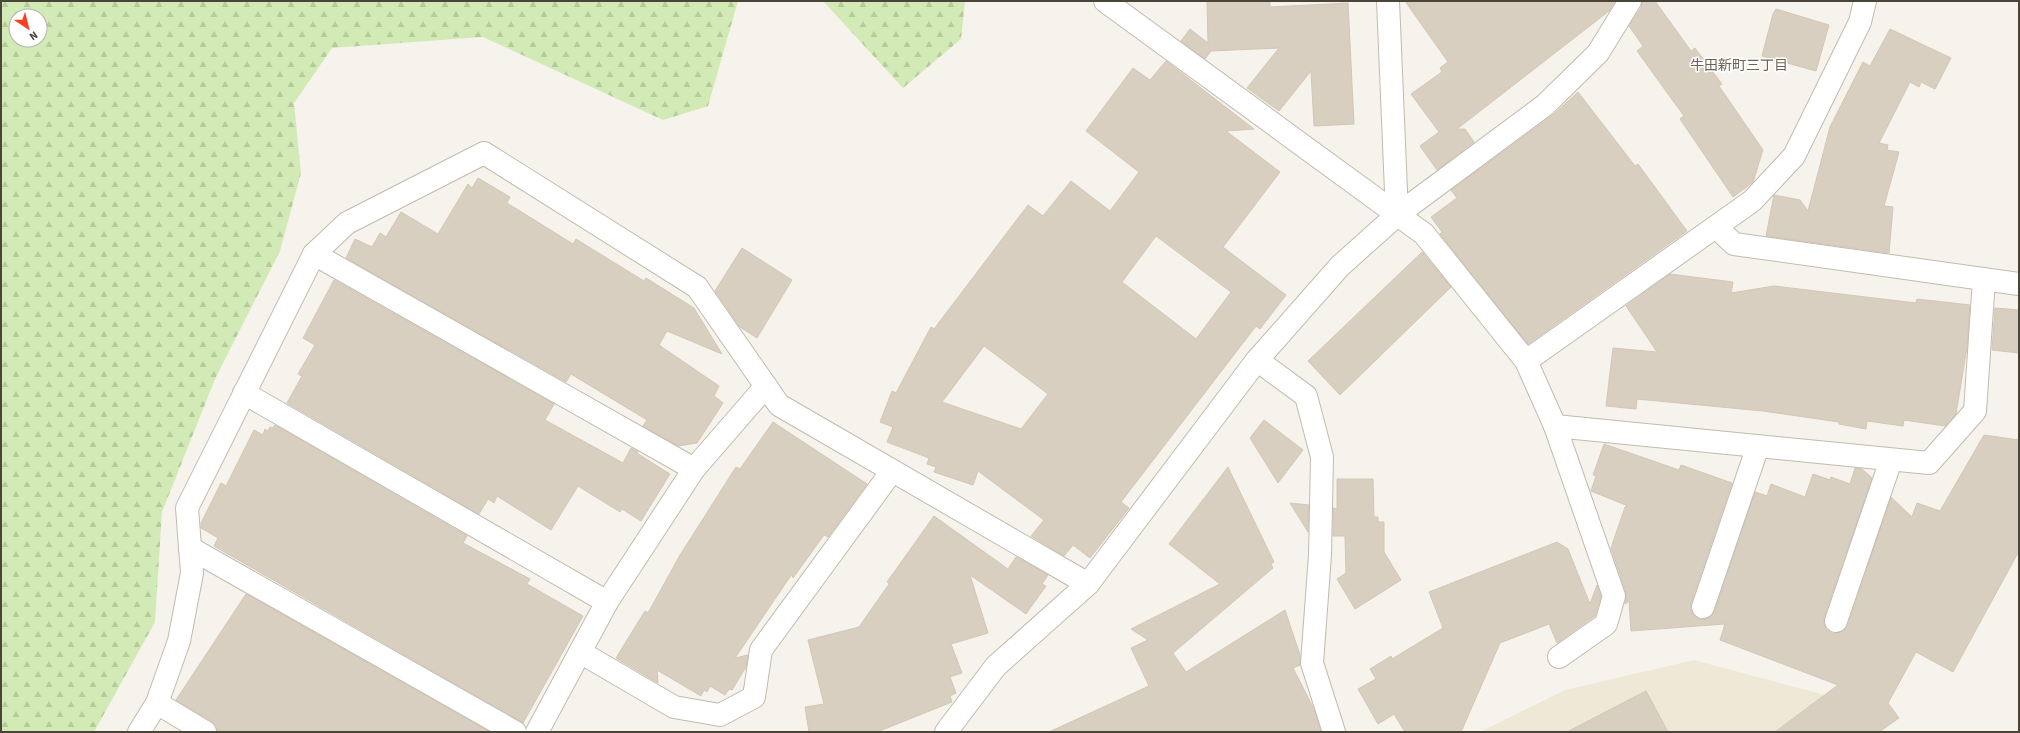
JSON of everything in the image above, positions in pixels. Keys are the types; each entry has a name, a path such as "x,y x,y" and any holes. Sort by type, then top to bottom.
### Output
{"street":[{"path":"1105,1 1424,234 1526,361 1555,426 1614,596 1606,624 1559,657"},
{"path":"1388,1 1397,214"},
{"path":"946,732 996,666 1088,584 1257,360 1340,266 1397,214 1545,105 1598,53 1630,1"},
{"path":"1526,361 1717,228 1752,201 1794,156 1860,22 1865,1"},
{"path":"139,732 157,703 180,641 192,572 187,508 314,254 347,223 484,153 697,287 779,405 1088,584"},
{"path":"1717,228 1734,244 2019,284"},
{"path":"314,254 694,469"},
{"path":"1555,426 1929,463 1975,410 1984,279"},
{"path":"1257,360 1306,396 1322,457 1320,555 1312,663 1334,732"},
{"path":"537,732 607,602 694,469 766,386"},
{"path":"244,393 607,602"},
{"path":"1703,607 1758,446"},
{"path":"1836,621 1891,460"},
{"path":"580,652 674,707 720,715 754,697 761,650 892,471"},
{"path":"190,548 515,732"},
{"path":"157,703 205,732"}],"shaded area":[{"path":"1694,660 1881,710 1885,732 1480,732 1565,690"}],"green space":[{"path":"1,1 738,1 708,106 663,120 483,37 332,48 294,103 301,173 280,251 215,379 162,512 155,622 94,732 1,732"},
{"path":"823,1 965,1 961,39 903,88"}],"building":[{"path":"1207,1 1270,1 1270,7 1348,3 1354,124 1314,126 1311,71 1279,111 1247,88 1279,48 1211,51 1205,59 1181,41 1190,29 1208,43"},
{"path":"1405,1 1615,1 1609,11 1457,129 1465,129 1474,142 1437,170 1420,146 1439,132 1411,94 1442,72 1440,68 1448,62"},
{"path":"1642,1 1655,1 1691,51 1695,48 1722,84 1719,86 1763,150 1753,182 1733,197 1680,119 1684,116 1637,51 1643,46 1629,26 1641,8"},
{"path":"1776,9 1829,25 1816,71 1762,56 1773,14"},
{"path":"1890,29 1951,58 1935,89 1921,82 1919,87 1910,82 1879,143 1888,145 1887,150 1899,152 1884,206 1893,207 1889,253 1766,236 1774,195 1800,200 1808,211 1830,127 1863,62 1870,66"},
{"path":"1166,61 1254,129 1226,131 1280,172 1223,247 1286,295 1260,329 1256,326 1121,502 1129,508 1090,558 1073,545 1064,556 1031,536 1044,520 978,471 973,485 934,472 936,467 927,464 929,458 887,442 893,427 880,422 892,391 896,393 931,327 934,329 1028,205 1043,216 1071,181 1110,211 1139,172 1086,131 1133,68 1150,80","holes":["1156,236 1231,292 1196,339 1122,282","984,346 1048,394 1021,429 942,402"]},
{"path":"1578,92 1635,166 1638,164 1687,231 1528,344 1440,234 1442,232 1431,217 1457,198 1451,190 1553,115"},
{"path":"478,178 510,197 507,203 573,244 576,239 644,281 646,278 694,308 722,354 667,331 659,345 719,386 714,396 723,403 697,443 678,446 643,426 647,420 571,374 566,382 346,258 355,239 372,247 380,233 386,237 401,212 438,234 468,184 472,188"},
{"path":"742,248 792,280 757,338 740,327 715,291"},
{"path":"1422,252 1451,287 1340,395 1308,361"},
{"path":"1670,274 1733,282 1731,293 1774,286 1916,303 1917,299 1970,305 1967,347 1956,414 1945,426 1904,420 1903,426 1867,421 1866,429 1839,424 1839,422 1763,411 1637,399 1636,409 1606,406 1613,348 1657,352 1626,306"},
{"path":"334,280 554,404 545,420 623,463 631,448 670,474 641,521 622,509 620,512 578,486 551,530 497,496 494,503 488,499 479,514 287,403 302,376 298,374 315,345 303,338"},
{"path":"1995,308 2019,310 2019,353 1992,350"},
{"path":"1264,420 1303,450 1278,483 1250,438"},
{"path":"773,422 867,484 828,537 824,535 793,578 792,574 735,658 748,655 746,667 732,690 729,689 725,695 710,686 707,692 704,690 701,696 657,670 658,683 616,658 645,611 648,613 680,555 736,467 740,469"},
{"path":"275,425 467,536 463,543 530,579 527,584 583,616 523,723 214,546 218,538 201,528 201,523 221,483 226,486 254,430 263,435 265,429 268,431 270,427 273,428"},
{"path":"1984,435 2019,440 2019,551 1953,672 1916,652 1888,703 1899,718 1879,732 1775,732 1838,685 1720,640 1725,624 1631,631 1629,601 1625,604 1626,592 1611,548 1625,507 1628,506 1591,491 1596,476 1593,475 1604,444 1679,470 1681,465 1732,483 1691,603 1693,615 1699,619 1711,617 1715,611 1755,492 1767,496 1771,484 1805,497 1813,474 1830,480 1831,477 1850,484 1855,468 1862,469 1872,478 1824,617 1826,629 1832,633 1838,633 1844,631 1848,625 1891,497 1912,517 1917,503 1940,511"},
{"path":"1228,467 1274,562 1271,564 1273,568 1173,653 1186,672 1285,610 1300,655 1300,665 1293,668 1314,709 1321,732 1049,732 1149,686 1131,648 1148,640 1131,629 1220,584 1169,544"},
{"path":"1337,479 1373,479 1374,517 1378,517 1378,522 1384,522 1384,552 1401,580 1355,609 1337,579 1346,573 1345,536 1333,536 1333,508 1337,509"},
{"path":"1290,503 1309,505 1308,532"},
{"path":"934,516 1008,569 1016,557 1048,575 1042,584 1046,586 1026,614 970,575 988,633 951,644 962,673 950,677 956,693 950,696 952,702 877,732 809,732 805,707 824,704 808,640 859,627 889,584 887,582"},
{"path":"1557,542 1568,549 1590,604 1597,585 1601,596 1595,616 1557,643 1549,624 1500,643 1461,732 1405,732 1394,714 1378,724 1358,689 1376,679 1370,669 1391,656 1392,659 1443,628 1429,592"},
{"path":"246,594 490,732 217,732 216,726 211,721 176,700"},
{"path":"1646,691 1668,732 1567,732"}],"district":[{"name":"牛田新町三丁目","path":"1739,66"}]}
